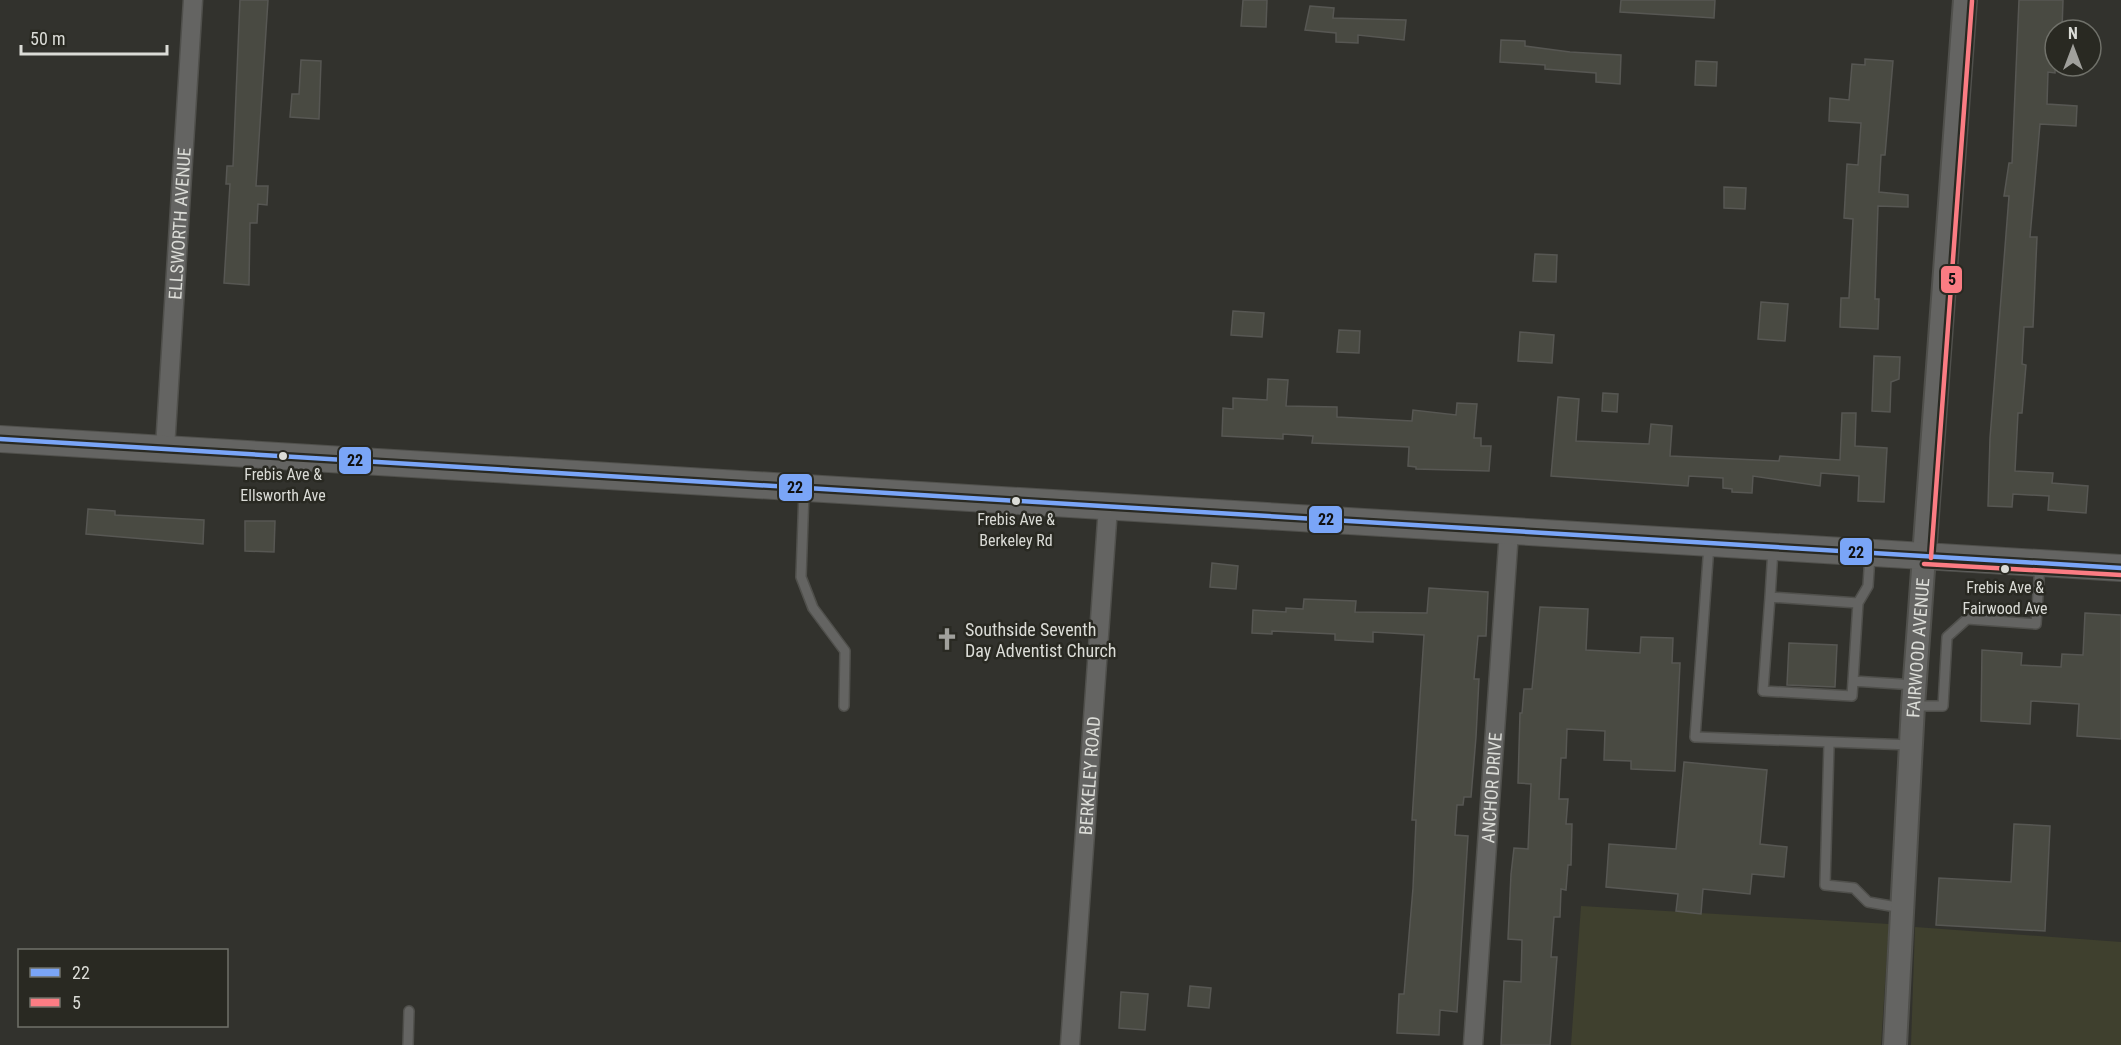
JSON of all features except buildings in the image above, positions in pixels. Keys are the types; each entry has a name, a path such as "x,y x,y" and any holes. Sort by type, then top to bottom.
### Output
{"main road":[{"path":"0,439 2121,568"}],"street":[{"name":"ELLSWORTH AVENUE","path":"165,448 193,0"},
{"name":"FAIRWOOD AVENUE","path":"1895,1045 1923,557 1965,0"},
{"name":"BERKELEY ROAD","path":"1071,1045 1108,507"},
{"name":"ANCHOR DRIVE","path":"1473,1045 1509,531"}],"lane":[{"path":"804,488 801,578 813,608 845,651 844,706"},
{"path":"1709,543 1695,737 1911,746"},
{"path":"1773,547 1764,691 1852,696 1858,603 1868,586 1870,553"},
{"path":"1853,681 1914,695 1943,706 1947,638 1967,619 2036,624 2040,564"},
{"path":"1770,597 1858,603"},
{"path":"1829,744 1825,885 1854,888 1868,902 1903,908"},
{"path":"408,1045 409,1011"}],"green space":[{"path":"1581,906 1889,924 1881,1045 1571,1045"},
{"path":"1915,927 2121,942 2121,1045 1911,1045"}],"transit line":[{"name":"5","path":"1931,558 1972,1"},
{"name":"22","path":"0,439 2121,568"},
{"name":"5","path":"1924,564 2121,575"}],"place":[{"name":"Frebis Ave & Ellsworth Ave","path":"283,456"},
{"name":"Frebis Ave & Berkeley Rd","path":"1016,501"},
{"name":"Frebis Ave & Fairwood Ave","path":"2005,569"},
{"name":"Southside Seventh Day Adventist Church","path":"947,639"}]}
